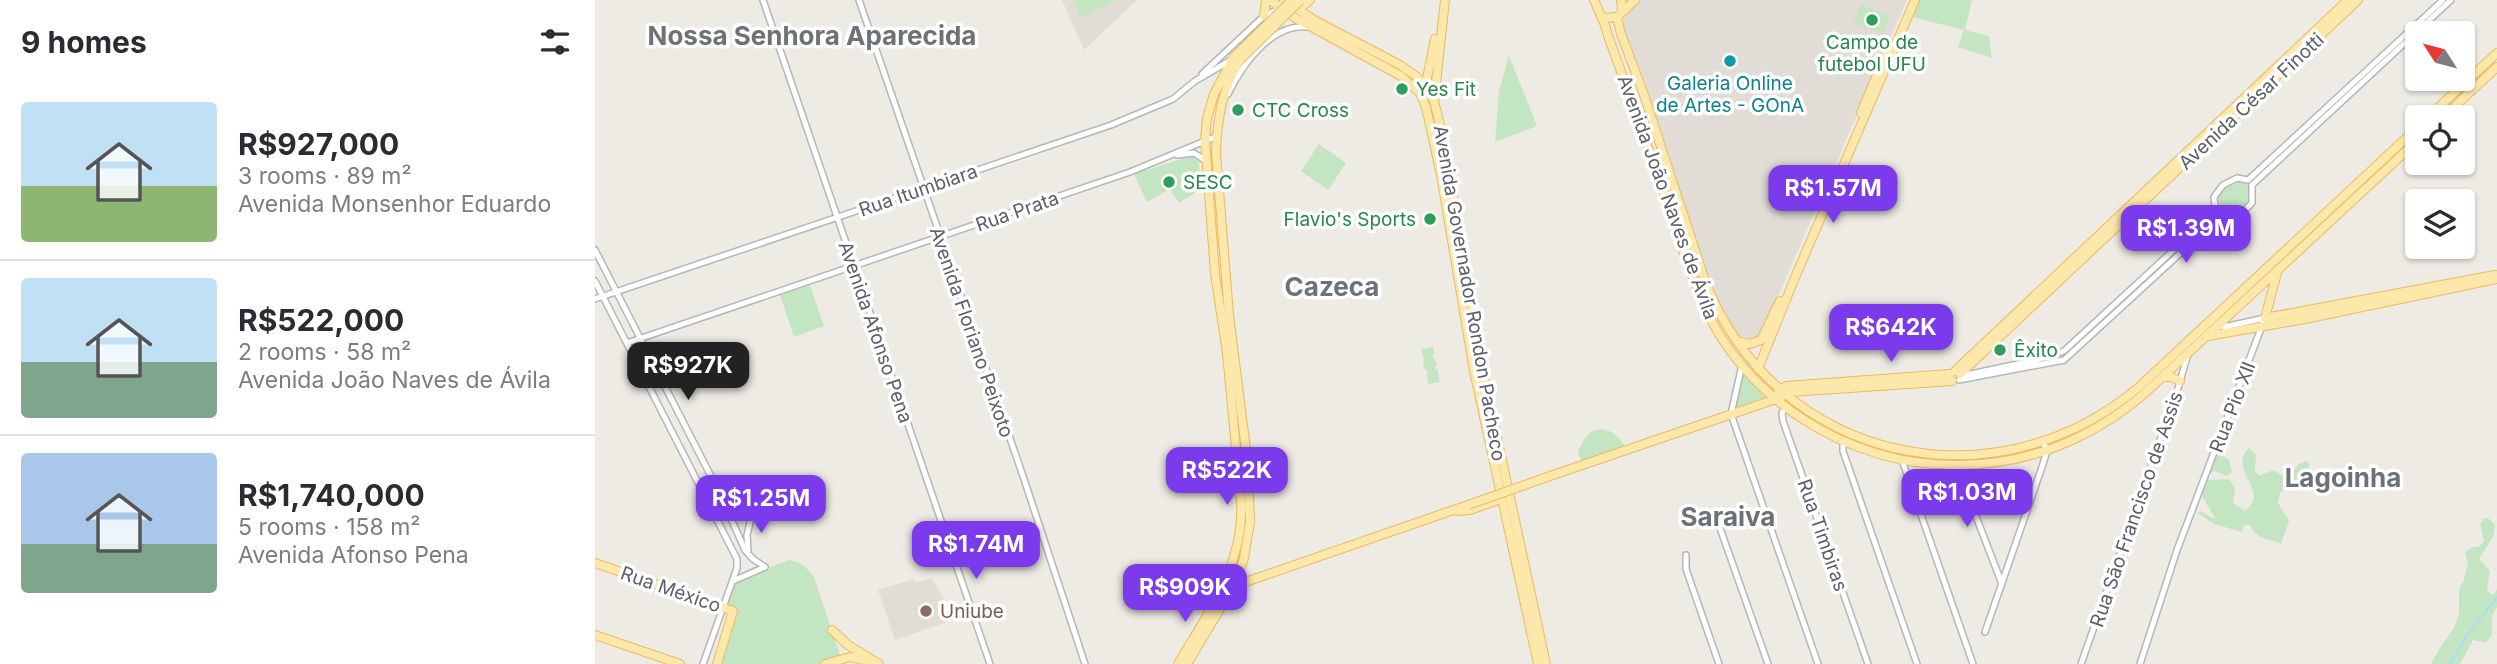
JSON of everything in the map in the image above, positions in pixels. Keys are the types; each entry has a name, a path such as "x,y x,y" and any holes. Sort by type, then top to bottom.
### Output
{"main road":[{"path":"1422,89 1444,0"},
{"path":"1434,101 1444,0"},
{"name":"Avenida João Naves de Ávila","path":"1594,0 1702,301 1723,339 1742,365 1775,398 1812,425 1868,451 1902,460 1959,466 2004,461 2084,435 2111,419 2162,377 2277,273 2405,152"},
{"name":"Avenida João Naves de Ávila","path":"1621,0 1621,34 1711,294 1736,340 1758,369 1817,418 1843,431 1900,450 1941,456 1979,456 2045,446 2110,410 2139,387 2405,139"},
{"path":"1602,18 1620,14 1635,0"},
{"path":"1758,369 1784,296 1910,0"},
{"path":"1736,340 1749,344 1761,340 1784,296 1916,0"},
{"name":"Avenida César Finotti","path":"1956,376 2349,0"},
{"name":"Avenida César Finotti","path":"1956,376 2358,0"},
{"path":"1260,20 1270,1 1301,7 1306,1"},
{"name":"Avenida Governador Rondon Pacheco","path":"1270,1 1295,6 1312,23"},
{"path":"1306,1 1312,23"},
{"path":"1187,664 1234,586 1248,541 1251,498 1229,315 1219,199 1216,153 1221,109 1235,59 1306,1"},
{"name":"Avenida Governador Rondon Pacheco","path":"1283,4 1312,23 1400,65 1434,101 1442,132 1484,377 1546,664"},
{"path":"1178,664 1223,587 1234,558 1241,521 1227,353 1215,274 1209,200 1205,140 1209,106 1223,74 1235,59 1295,6"},
{"path":"2441,105 2497,53"},
{"path":"2456,105 2497,67"},
{"name":"Avenida Governador Rondon Pacheco","path":"1422,89 1433,131 1474,371 1538,664"},
{"path":"1209,200 1219,199"},
{"path":"1671,213 1682,213"},
{"path":"2268,266 2277,273"},
{"name":"Rua Pio Xll","path":"2264,322 2277,273"},
{"path":"2208,335 2497,274"},
{"path":"2264,322 2305,319 2497,279"},
{"path":"1234,586 1731,414 1775,398 1783,392 1956,376"},
{"path":"2162,377 2180,381"},
{"path":"1451,510 1470,510 1501,499"},
{"name":"Rua México","path":"595,563 733,612 717,664"},
{"path":"832,630 848,645 878,664"},
{"path":"595,635 680,664"},
{"path":"710,645 722,649"},
{"path":"825,664 854,661 878,664"}],"street":[{"name":"Avenida Afonso Pena","path":"763,0 990,664"},
{"name":"Avenida Floriano Peixoto","path":"859,0 1085,664"},
{"path":"2250,183 2443,0"},
{"path":"2250,183 2451,0"},
{"path":"1195,81 1260,20 1283,4"},
{"path":"1260,20 1267,42"},
{"path":"1221,109 1240,74 1267,42 1286,28 1312,23"},
{"name":"Rua Itumbiara","path":"595,299 1111,125 1173,99 1195,81 1235,59"},
{"name":"Rua Prata","path":"627,343 1130,172 1217,136"},
{"name":"Rua Prata","path":"1167,157 1194,153 1206,161"},
{"path":"2219,212 2214,197 2219,188 2237,178 2250,183"},
{"path":"2219,212 2235,216 2246,210 2254,197 2250,183"},
{"path":"1956,376 2058,354 2074,344 2219,212"},
{"path":"1956,376 2064,360 2219,212"},
{"path":"595,250 748,554 765,567 733,581"},
{"path":"595,281 737,559 733,581 703,664"},
{"path":"2219,325 2224,327 2264,322"},
{"name":"Rua Pio Xll","path":"2140,664 2177,550 2264,322"},
{"path":"2181,347 2188,353"},
{"name":"Rua São Francisco de Assis","path":"2081,664 2188,353"},
{"path":"1742,365 1731,414 1818,664"},
{"name":"Rua Timbiras","path":"1786,407 1782,413 1783,421 1868,664"},
{"path":"1843,440 1843,452 1917,664"},
{"path":"1985,632 2045,446"},
{"path":"1902,460 1973,664"},
{"path":"1959,466 2002,584"},
{"path":"1715,513 1768,664"},
{"path":"748,554 747,535 752,514"},
{"path":"1686,555 1686,569 1719,664"}],"shaded area":[{"path":"1062,0 1137,0 1084,50"},
{"path":"1641,0 1907,0 1757,339 1745,341 1739,337 1721,307 1622,29 1624,17"},
{"name":"Uniube","path":"932,578 945,601 953,606 965,606 968,615 895,640 878,590 914,579 915,583"}],"green space":[{"path":"1073,0 1113,0 1114,2 1081,17"},
{"path":"1919,0 1972,0 1965,30 1989,36 1992,58 1958,47 1964,30 1912,17"},
{"name":"Campo de futebol UFU","path":"1861,5 1890,16 1883,34 1854,23"},
{"path":"1509,56 1537,126 1495,142 1499,91"},
{"path":"1319,144 1346,163 1328,190 1301,171"},
{"name":"SESC","path":"1191,156 1199,162 1201,189 1179,203 1170,189 1147,202 1134,174"},
{"path":"2239,181 2249,186 2250,199 2238,212 2225,212 2219,206 2219,196 2226,187"},
{"path":"810,285 824,326 794,337 780,295"},
{"path":"1433,347 1432,356 1437,365 1434,369 1437,369 1440,382 1428,384 1423,361 1425,357 1421,349"},
{"path":"1742,373 1766,398 1736,409"},
{"path":"1599,429 1615,434 1626,448 1582,463 1578,451 1580,447 1588,435"},
{"path":"2249,448 2256,454 2255,472 2260,476 2273,470 2283,476 2290,476 2299,464 2306,461 2309,463 2309,481 2305,486 2288,485 2280,493 2278,503 2289,521 2281,544 2259,536 2250,525 2244,525 2242,532 2214,524 2198,513 2201,511 2215,518 2202,496 2212,460 2220,453 2229,460 2232,472 2227,476 2215,471 2209,474 2209,480 2229,479 2235,488 2233,503 2245,511 2252,503 2252,488 2242,464 2243,456"},
{"path":"2484,518 2488,518 2495,525 2493,537 2479,559 2490,571 2487,591 2493,595 2497,589 2492,634 2486,643 2473,640 2460,664 2431,664 2454,628 2459,613 2459,589 2468,562 2465,553 2484,541 2480,524"},
{"path":"789,560 809,570 814,577 841,658 825,664 717,664 733,615 724,607 733,581"}],"waterway":[{"path":"2450,664 2467,635 2497,597"}],"place":[{"name":"Campo de futebol UFU","path":"1872,20"},
{"name":"Galeria Online de Artes - GOnA","path":"1730,61"},
{"name":"Yes Fit","path":"1402,89"},
{"name":"CTC Cross","path":"1238,110"},
{"name":"SESC","path":"1169,182"},
{"name":"Flavio's Sports","path":"1430,219"},
{"name":"Êxito","path":"2000,350"},
{"name":"Uniube","path":"926,611"}],"district":[{"name":"Nossa Senhora Aparecida","path":"812,36"},
{"name":"Cazeca","path":"1332,287"},
{"name":"Lagoinha","path":"2343,478"},
{"name":"Saraiva","path":"1728,517"}]}
